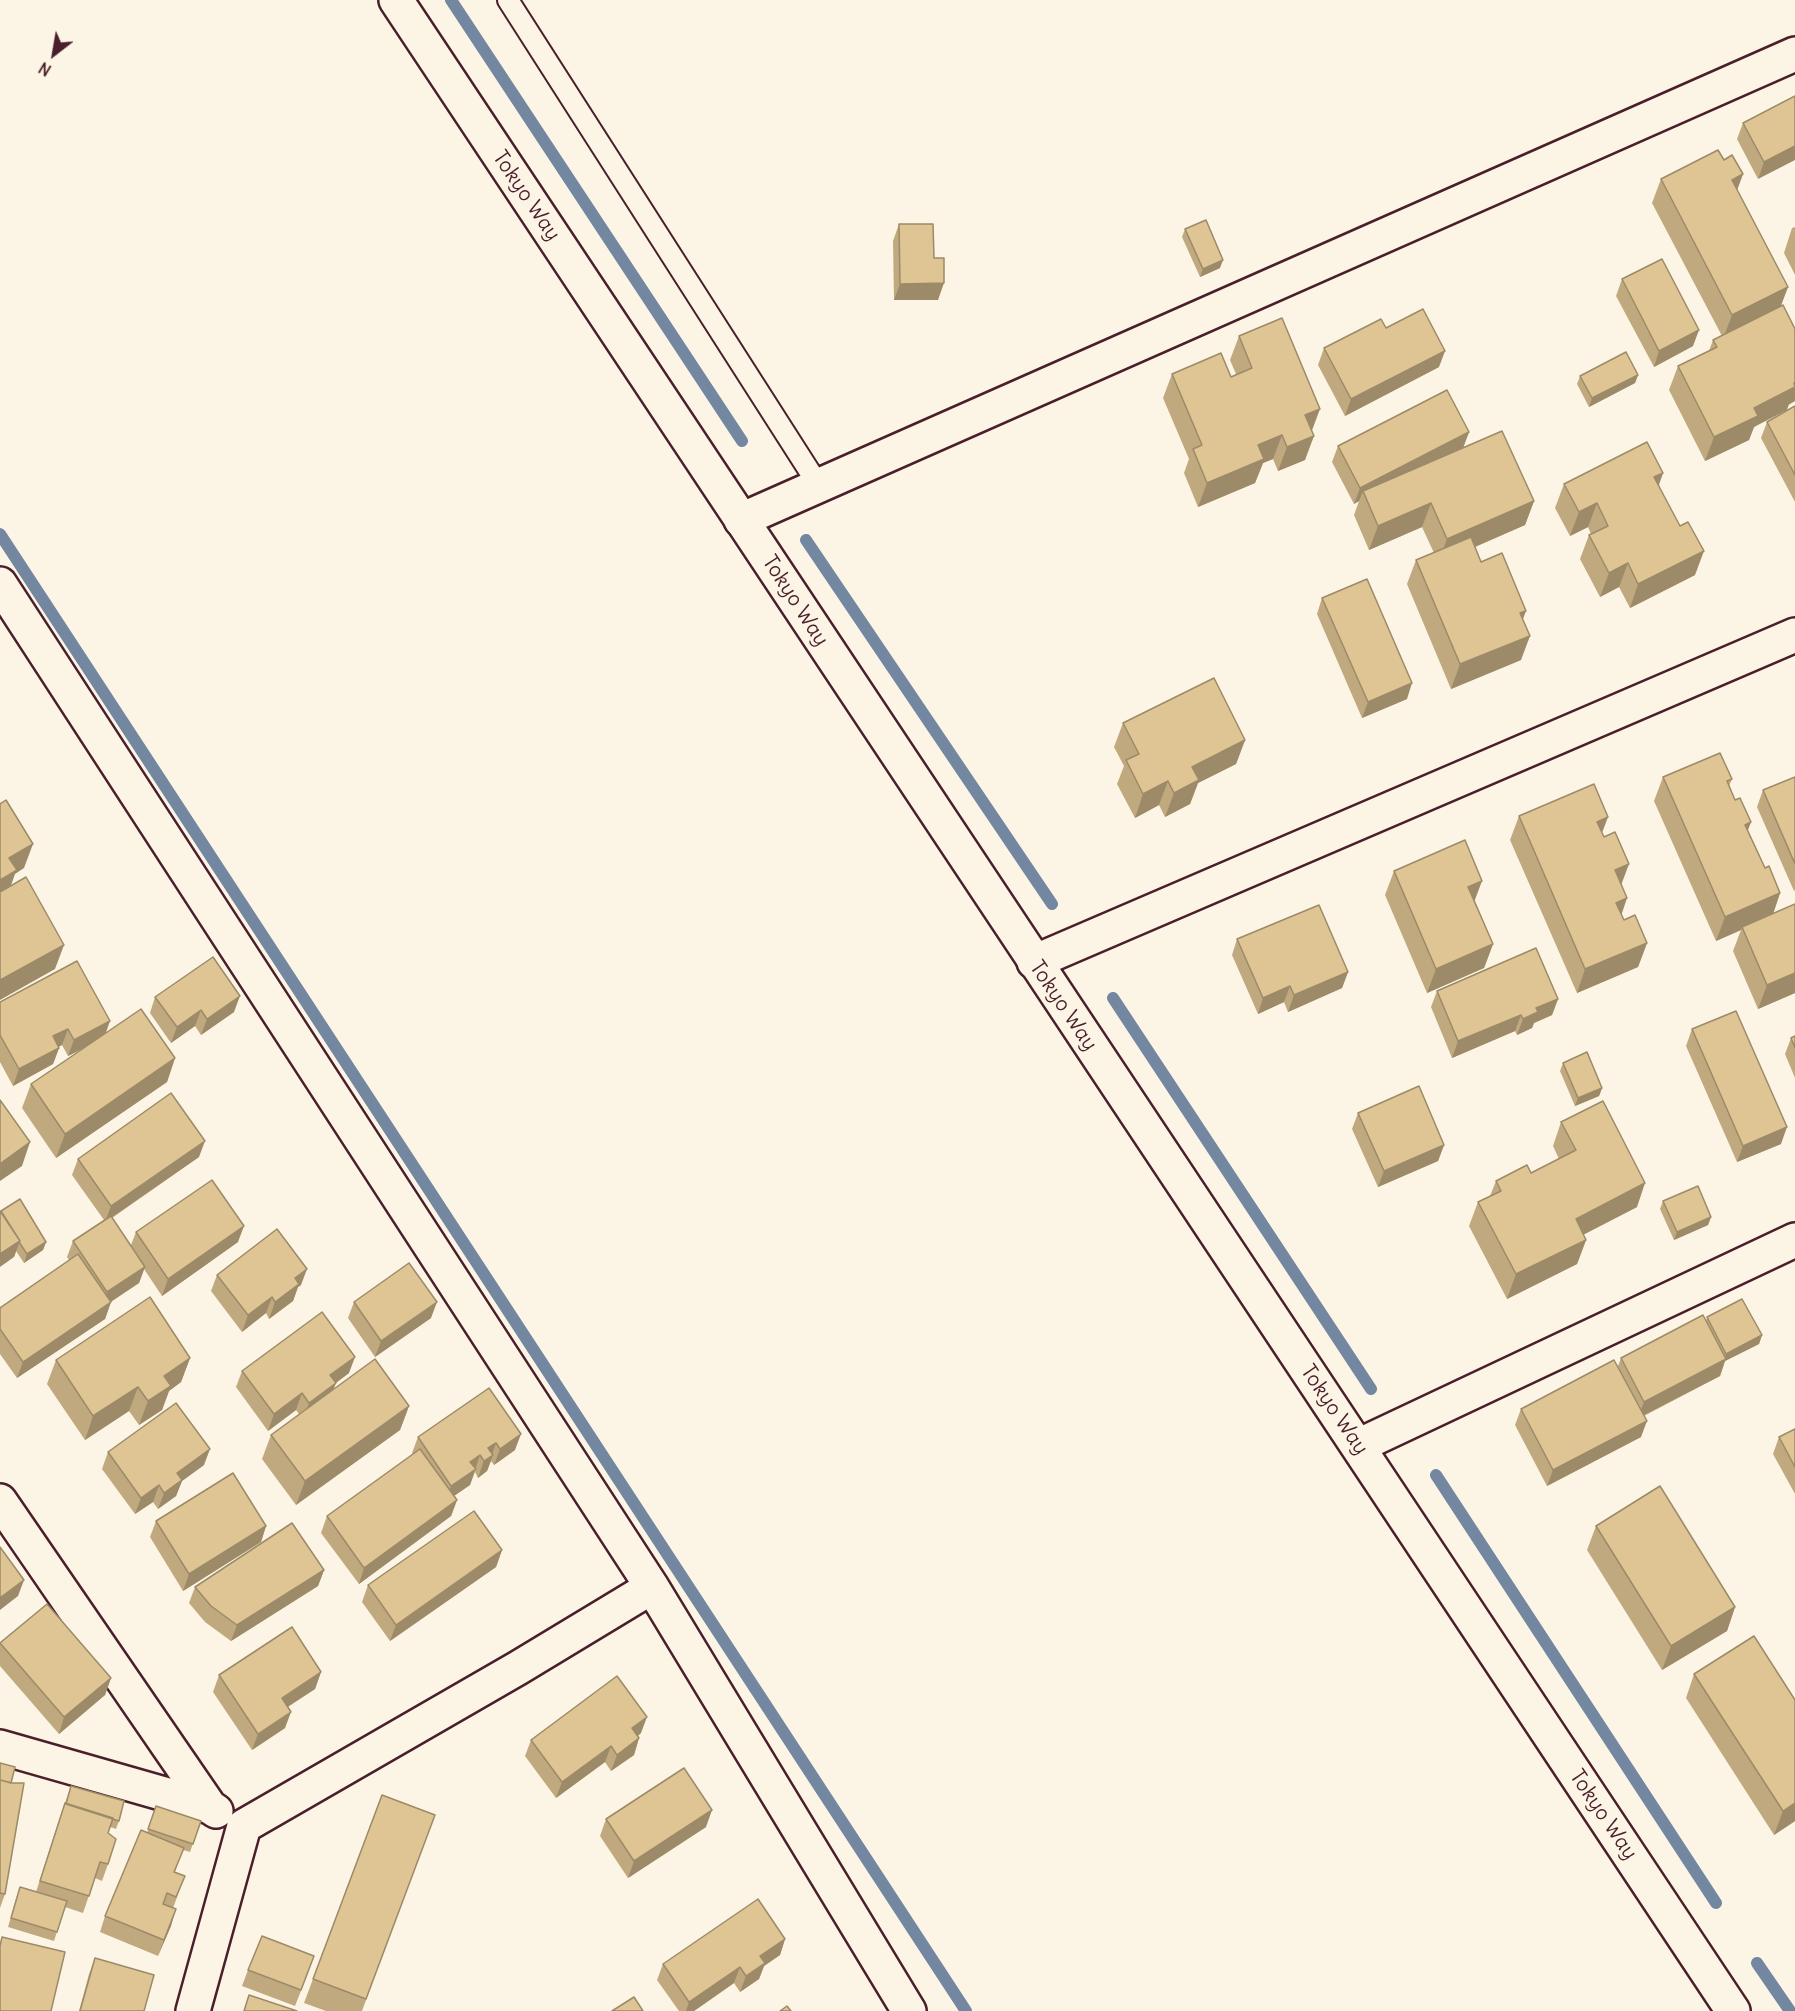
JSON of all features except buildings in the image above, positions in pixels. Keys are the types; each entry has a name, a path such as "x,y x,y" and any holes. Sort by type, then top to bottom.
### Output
{"street":[{"name":"Tokyo Way","path":"396,0 1733,2011"},
{"path":"741,520 1795,54"},
{"path":"0,584 652,1587 909,2011"},
{"path":"1034,962 1795,635"},
{"path":"1358,1446 1795,1240"},
{"path":"0,1501 210,1808"},
{"path":"193,2011 244,1826 518,1668 652,1587"},
{"path":"0,1747 210,1808 244,1826"}],"lane":[{"path":"508,0 819,486"}],"waterway":[{"path":"451,0 742,441"},
{"path":"0,534 966,2011"},
{"path":"806,540 1052,904"},
{"path":"1113,998 1371,1389"},
{"path":"1436,1475 1716,1903"},
{"path":"1757,1963 1790,2011"}]}
